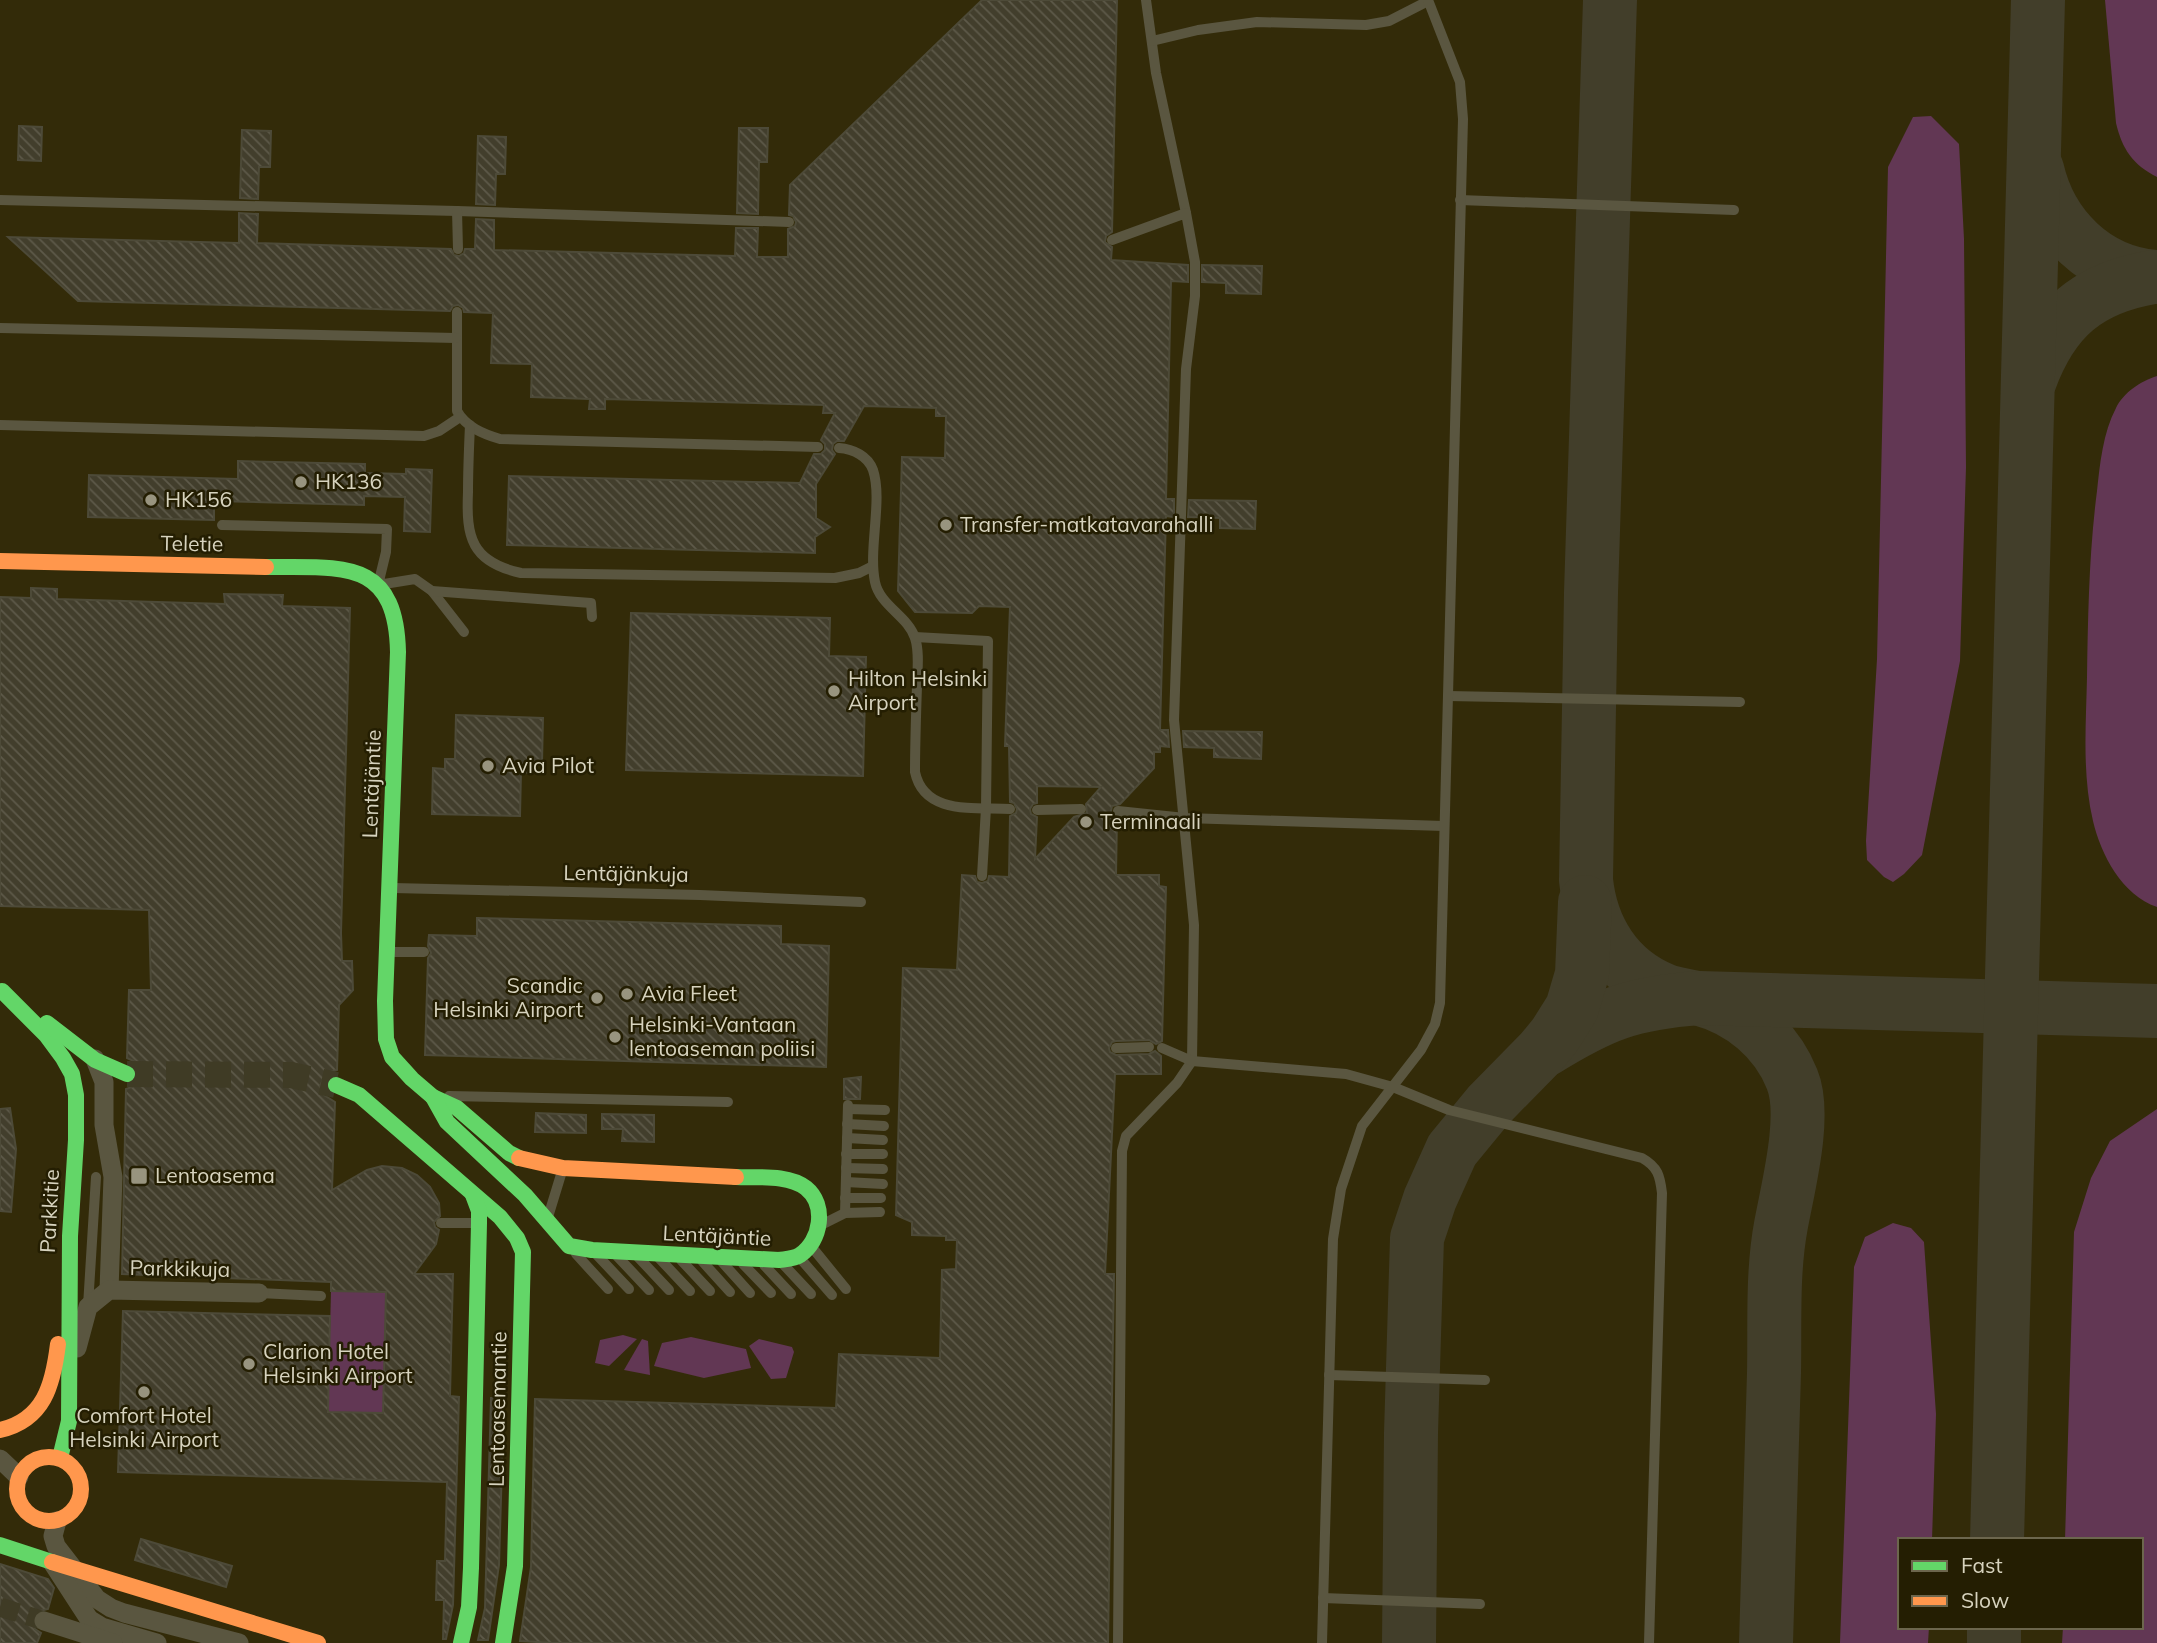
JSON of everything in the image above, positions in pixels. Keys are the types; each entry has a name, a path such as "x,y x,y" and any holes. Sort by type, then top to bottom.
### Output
{"street":[{"name":"Teletie","path":"0,561 332,568 352,570 378,585"},
{"name":"Lentäjäntie","path":"378,585 388,597 397,623 395,771 385,1001 386,1039 391,1057 433,1097 457,1108 509,1153 529,1161 563,1168 786,1179 805,1187 814,1198 819,1214 818,1227"},
{"path":"1,990 95,1059 114,1071 127,1074"},
{"name":"Parkkitie","path":"1,990 46,1035 72,1074 76,1094 70,1272 69,1421 60,1458"},
{"path":"95,1059 104,1082 104,1125 113,1177 109,1290"},
{"name":"Lentoasemantie","path":"336,1085 359,1095 500,1217 517,1238 523,1252 514,1566 509,1618 503,1643"},
{"name":"Lentäjäntie","path":"433,1097 447,1122 547,1219 569,1246 592,1250 779,1260 804,1252"},
{"name":"Lentoasemantie","path":"461,1643 469,1607 471,1569 479,1223 479,1211 473,1195"},
{"path":"804,1252 817,1237 818,1227"},
{"path":"0,1430 11,1429 23,1423 38,1410 48,1392 57,1352 61,1299 70,1272"},
{"name":"Parkkikuja","path":"88,1307 109,1290 259,1293"},
{"path":"69,1371 88,1307"},
{"path":"42,1457 60,1458 77,1472 82,1492 75,1509 67,1517 57,1521 39,1520 25,1510 17,1493 19,1477 33,1461 42,1457"},
{"path":"0,1459 19,1477"},
{"path":"57,1521 53,1535 56,1546 97,1599 124,1613 239,1643"},
{"path":"0,1545 318,1643"},
{"path":"52,1562 89,1619 102,1627 157,1643"},
{"path":"44,1621 113,1643"}],"lane":[{"path":"1118,1643 1122,1151 1126,1136 1177,1083 1192,1061 1194,925 1174,720 1186,369 1195,296 1195,261 1156,73 1146,0"},
{"path":"1153,41 1198,30 1257,22 1366,25 1390,21 1428,0 1460,82 1463,118 1440,1003 1435,1024 1421,1050 1362,1126 1341,1189 1333,1239 1322,1643"},
{"path":"0,200 789,222"},
{"path":"1460,200 1734,210"},
{"path":"457,211 458,249"},
{"path":"1112,240 1186,214"},
{"path":"457,312 457,411 460,417 484,435 500,439 818,447"},
{"path":"0,328 456,338"},
{"path":"0,425 424,436 460,417"},
{"path":"470,425 467,523 471,540 479,553 503,569 521,573 835,578 859,573 873,566"},
{"path":"839,448 850,449 863,456 872,468 876,484 873,566 876,586 884,602 915,637 918,666 915,772 918,787 930,799 942,804 1010,809"},
{"path":"222,525 387,529 386,552 378,585 415,579 432,592 464,632"},
{"path":"432,592 591,603 592,617"},
{"path":"915,637 988,641 986,808 982,876"},
{"path":"1448,696 1740,702"},
{"path":"1037,810 1081,809"},
{"path":"1118,811 1185,818 1444,826"},
{"name":"Lentäjänkuja","path":"389,888 700,895 861,902"},
{"path":"387,952 424,951"},
{"path":"1116,1048 1149,1047"},
{"path":"1161,1048 1192,1061 1346,1074 1393,1087 1449,1110 1642,1158 1654,1165 1660,1177 1662,1193 1649,1643"},
{"path":"433,1097 728,1102"},
{"path":"845,1213 848,1107 885,1110"},
{"path":"847,1125 884,1126"},
{"path":"847,1138 883,1140"},
{"path":"846,1154 883,1154"},
{"path":"547,1219 563,1168"},
{"path":"846,1168 883,1168"},
{"path":"88,1307 96,1177"},
{"path":"846,1182 883,1184"},
{"path":"845,1198 881,1198"},
{"path":"818,1227 845,1213 880,1212"},
{"path":"441,1223 479,1223 500,1217"},
{"path":"569,1246 608,1289"},
{"path":"592,1250 629,1289"},
{"path":"612,1251 649,1290"},
{"path":"633,1252 669,1290"},
{"path":"804,1252 846,1289"},
{"path":"804,1252 832,1295"},
{"path":"654,1253 690,1291"},
{"path":"676,1255 710,1292"},
{"path":"697,1256 730,1292"},
{"path":"717,1257 750,1293"},
{"path":"738,1258 771,1293"},
{"path":"759,1259 791,1294"},
{"path":"779,1260 811,1294"},
{"path":"259,1293 321,1296"},
{"path":"1329,1375 1485,1380"},
{"path":"1323,1598 1480,1604"}],"shaded area":[{"path":"0,0 2157,0 2157,1643 0,1643"},
{"path":"2105,0 2157,0 2157,177 2135,161 2118,132"},
{"path":"1931,116 1959,144 1964,239 1966,467 1960,661 1922,855 1893,882 1867,860 1866,841 1877,659 1888,167 1913,117"},
{"path":"2157,376 2157,907 2133,893 2123,883 2101,847 2087,785 2086,749 2091,561 2103,448 2108,428 2123,397 2133,388"},
{"path":"2157,1109 2157,1643 2062,1643 2063,1629 2143,1629 2143,1538 2065,1538 2074,1232 2091,1178 2110,1141"},
{"path":"1893,1223 1911,1228 1924,1242 1936,1414 1932,1538 1898,1538 1898,1629 1929,1629 1928,1643 1840,1643 1854,1267 1865,1237"},
{"path":"331,1291 386,1292 383,1413 328,1412"},
{"path":"623,1335 637,1339 609,1366 595,1363 600,1340"},
{"path":"691,1337 746,1349 751,1368 704,1378 654,1366 662,1343"},
{"path":"642,1339 648,1341 650,1375 624,1370"},
{"path":"759,1339 792,1347 794,1352 786,1378 771,1379 749,1346"}],"building":[{"name":"Terminaali","path":"982,0 1117,0 1112,232 1106,236 1105,242 1112,247 1111,260 1188,265 1188,282 1171,281 1166,499 1174,499 1174,517 1166,516 1160,730 1168,730 1169,747 1160,746 1160,752 1154,752 1154,768 1120,804 1112,806 1111,811 1113,817 1117,818 1116,875 1159,875 1159,886 1166,887 1162,1041 1156,1044 1149,1040 1116,1041 1112,1042 1109,1048 1110,1052 1116,1055 1149,1054 1155,1051 1161,1056 1161,1074 1115,1074 1105,1274 1114,1274 1108,1643 520,1641 531,1567 535,1399 836,1408 839,1354 940,1358 942,1270 956,1269 957,1240 946,1240 946,1236 912,1235 912,1222 896,1215 903,968 957,970 962,875 975,876 977,882 982,883 988,881 989,876 1009,877 1010,816 1016,813 1017,809 1014,803 1010,802 1009,746 1005,746 1010,607 979,606 972,613 915,612 898,591 902,457 945,458 946,416 936,416 936,408 864,406 844,441 833,444 832,450 835,454 816,484 816,518 830,527 815,537 815,553 507,545 509,476 800,483 814,454 821,454 825,450 825,444 821,440 835,413 823,413 824,405 605,399 605,409 589,409 590,399 531,397 532,364 491,363 493,313 464,312 458,305 453,306 450,311 78,301 8,237 239,243 239,213 258,214 257,243 451,249 454,255 459,256 465,249 475,249 476,219 494,220 494,250 735,256 736,228 758,228 757,257 788,257 788,229 795,226 796,222 793,216 789,215 790,185","holes":["1037,786 1101,787 1086,804 1087,813 1074,817 1035,859 1037,817 1031,814 1030,809 1037,803"]},
{"path":"19,126 42,127 41,161 18,160"},
{"path":"739,128 768,128 767,162 759,162 758,214 737,213"},
{"path":"242,130 271,131 270,167 259,167 258,199 240,198"},
{"path":"478,136 506,137 505,174 496,174 495,205 476,204"},
{"path":"1202,265 1262,266 1261,294 1226,293 1226,283 1202,282"},
{"path":"238,461 365,464 365,473 406,474 406,469 432,470 430,532 404,531 405,497 364,496 364,505 214,501 214,520 88,517 89,475 238,479"},
{"path":"1189,500 1256,501 1255,529 1220,528 1220,518 1188,517"},
{"path":"31,588 57,589 57,599 225,604 224,594 283,595 282,606 350,608 341,933 342,961 352,961 353,990 339,1005 337,1070 326,1073 320,1086 324,1095 335,1102 332,1190 367,1170 382,1166 402,1168 417,1175 430,1187 439,1203 440,1216 434,1222 439,1230 436,1244 414,1274 453,1274 450,1396 459,1397 453,1605 446,1639 443,1639 444,1600 436,1600 437,1561 445,1561 447,1482 118,1472 123,1311 330,1316 328,1412 383,1413 386,1292 331,1291 331,1282 122,1274 126,1089 138,1085 142,1071 138,1063 127,1058 129,990 151,990 149,910 0,906 0,597 31,598"},
{"name":"Hilton Helsinki Airport","path":"631,613 830,618 829,656 866,657 863,776 626,770"},
{"name":"Avia Pilot","path":"456,715 543,718 542,763 531,762 531,773 521,772 520,816 432,814 433,768 445,769 445,759 455,759"},
{"path":"1183,731 1262,732 1261,759 1214,757 1214,748 1184,747"},
{"name":"Avia Fleet","path":"477,918 781,926 781,944 829,946 826,1067 425,1055 428,958 431,953 428,946 429,935 477,936"},
{"path":"861,1077 860,1099 844,1099 844,1079"},
{"path":"10,1108 16,1149 11,1212 0,1211 0,1109"},
{"path":"536,1113 586,1115 586,1133 535,1132"},
{"path":"602,1114 654,1115 654,1142 622,1141 623,1129 602,1129"},
{"path":"491,1398 504,1398 499,1565 488,1640 478,1640 485,1608"},
{"path":"141,1539 232,1566 226,1587 135,1560"},
{"path":"0,1564 48,1579 54,1588 48,1609 36,1612 32,1618 35,1629 41,1633 37,1643 0,1643"}],"taxiway":[{"path":"1610,0 1591,593 1586,880 1600,931 1620,960 1647,982 1673,993 1715,1004 1755,1028 1777,1051 1792,1079 1796,1094 1798,1112 1795,1151 1778,1243 1775,1280 1766,1643"},
{"path":"1997,1538 2038,0"},
{"path":"2037,169 2053,210 2079,243 2114,267 2157,277"},
{"path":"2030,380 2050,339 2076,309 2110,289 2153,277"},
{"path":"1409,1643 1411,1433 1417,1238 1430,1199 1452,1150 1489,1105 1541,1052 1572,1008 1582,974 1585,902"},
{"path":"1545,1050 1584,1027 1619,1012 1655,1003 1699,998 2157,1011"},
{"path":"1994,1629 1994,1643"}],"tunnel":[{"path":"127,1074 291,1075 336,1085"},
{"path":"0,1607 44,1621"}],"traffic: fast":[{"path":"266,567 318,567 359,574 375,584 387,599 395,621 398,652 385,1001 386,1039 392,1057 412,1079 433,1097 457,1108 509,1153 519,1158"},
{"path":"2,991 46,1035 63,1058 72,1074 76,1095 70,1236 69,1421 60,1458"},
{"path":"47,1023 95,1060 127,1074"},
{"path":"336,1085 359,1095 500,1217 517,1238 523,1252 515,1566 503,1643"},
{"path":"433,1097 447,1122 525,1195 569,1246 592,1250 779,1260 795,1257 807,1249 819,1223 813,1195 806,1188 790,1181 736,1177"},
{"path":"461,1643 469,1607 471,1568 479,1223 479,1211 473,1195"},
{"path":"0,1545 52,1562"}],"traffic: slow":[{"path":"0,561 266,567"},
{"path":"519,1158 563,1168 736,1177"},
{"path":"0,1430 27,1418 44,1399 53,1373 58,1344"},
{"path":"43,1457 55,1457 72,1466 79,1477 81,1489 79,1501 72,1512 55,1521 43,1521 31,1516 22,1507 17,1495 17,1483 22,1471 31,1462 43,1457"},
{"path":"52,1562 318,1643"}],"place":[{"name":"HK136","path":"301,482"},
{"name":"HK156","path":"151,500"},
{"name":"Transfer-matkatavarahalli","path":"946,525"},
{"name":"Hilton Helsinki Airport","path":"834,691"},
{"name":"Avia Pilot","path":"488,766"},
{"name":"Terminaali","path":"1086,822"},
{"name":"Avia Fleet","path":"627,994"},
{"name":"Scandic Helsinki Airport","path":"597,998"},
{"name":"Helsinki-Vantaan lentoaseman poliisi","path":"615,1037"},
{"name":"Lentoasema","path":"139,1176"},
{"name":"Clarion Hotel Helsinki Airport","path":"249,1364"},
{"name":"Comfort Hotel Helsinki Airport","path":"144,1392"}]}
